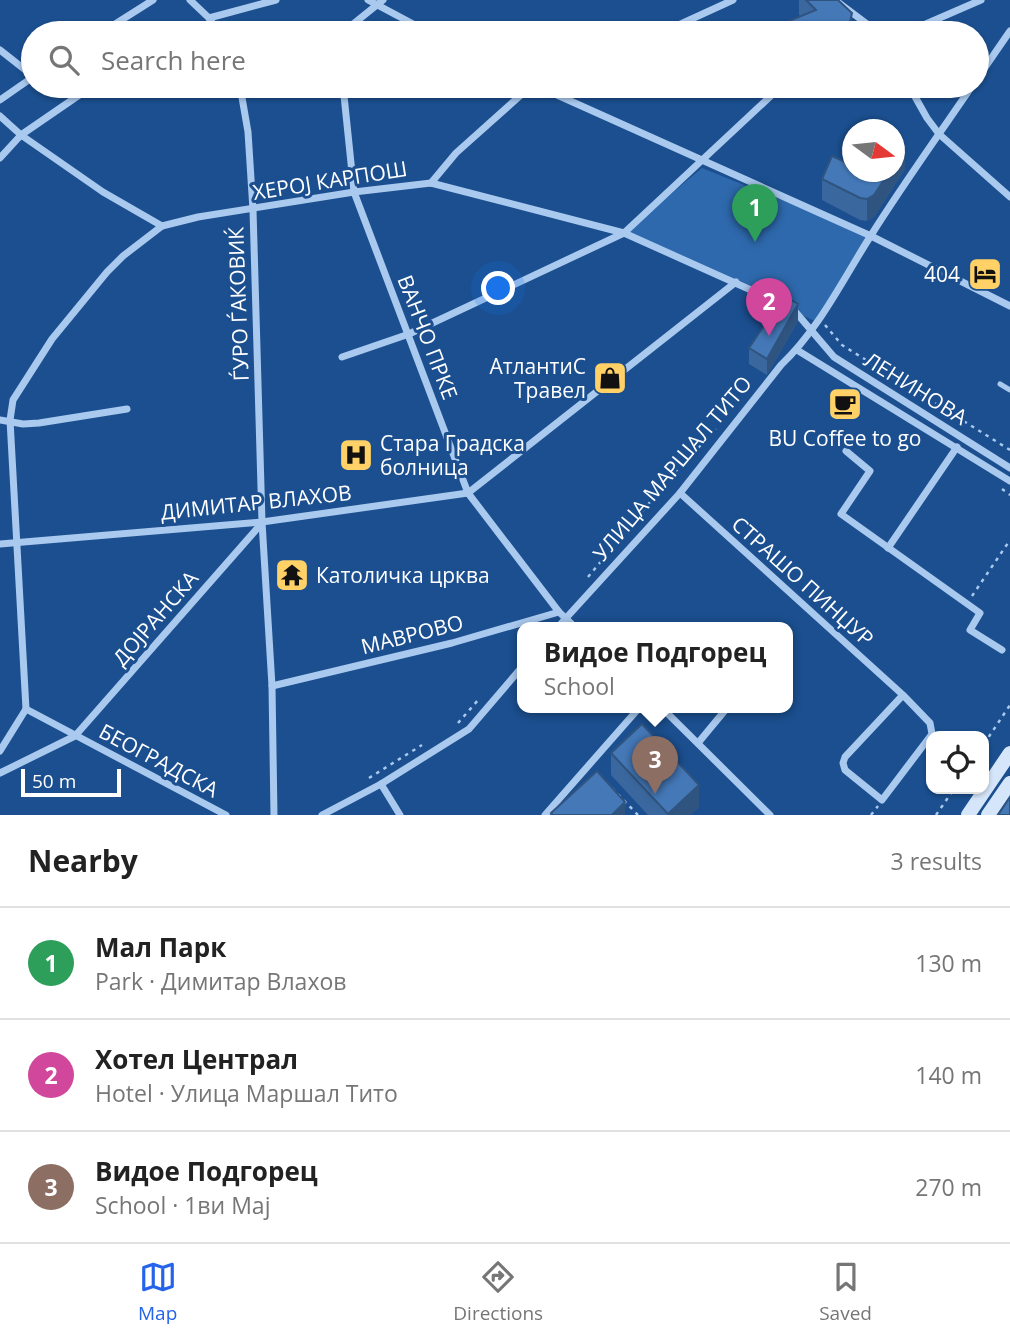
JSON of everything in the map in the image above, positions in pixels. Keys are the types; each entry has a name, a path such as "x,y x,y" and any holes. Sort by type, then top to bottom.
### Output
{"main road":[{"path":"968,815 1010,753"},
{"path":"988,815 1010,783"}],"street":[{"path":"120,21 153,0"},
{"path":"190,0 211,21"},
{"path":"209,18 276,0"},
{"path":"368,0 381,2 411,21"},
{"path":"688,21 733,0"},
{"path":"835,0 863,21"},
{"path":"933,21 981,0"},
{"path":"357,21 381,2"},
{"path":"989,62 1010,32"},
{"path":"0,50 21,67"},
{"path":"0,100 21,85"},
{"path":"0,158 21,135 75,98"},
{"name":"ЃУРО ЃАКОВИЌ","path":"242,98 248,132 253,210 262,522 272,686 274,815"},
{"name":"ВАНЧО ПРКЕ","path":"345,98 354,192 468,493 569,622"},
{"path":"431,183 456,153 518,98"},
{"path":"564,98 871,236 1010,306"},
{"path":"342,357 409,334 624,233 768,98"},
{"path":"916,98 939,134 1010,197"},
{"name":"УЛИЦА МАРШАЛ ТИТО","path":"563,622 680,493 781,365 797,350 964,98"},
{"path":"0,116 21,135 103,192 162,226 107,272 52,339 13,400 10,420 26,709 0,751"},
{"name":"ХЕРОЈ КАРПОШ","path":"162,226 198,217 354,192 431,183 624,233 736,282"},
{"path":"468,493 736,282"},
{"name":"ЛЕНИНОВА","path":"736,282 793,309 834,357 1007,467"},
{"path":"797,350 1010,481"},
{"path":"0,420 23,424 39,423 127,409"},
{"path":"887,548 957,447"},
{"path":"846,451 870,471 841,514 980,614 970,630 1002,650"},
{"path":"1007,467 1010,456"},
{"name":"ДИМИТАР ВЛАХОВ","path":"0,544 262,522 468,493"},
{"name":"СТРАШО ПИНЏУР","path":"680,493 903,695 930,723 932,734 882,800 845,770 843,763 845,757 903,695"},
{"name":"ДОЈРАНСКА","path":"75,736 262,522"},
{"name":"МАВРОВО","path":"524,622 559,612"},
{"name":"МАВРОВО","path":"272,686 452,643 517,624"},
{"path":"321,815 381,784 469,729 517,673"},
{"name":"БЕОГРАДСКА","path":"26,709 226,815"},
{"path":"545,815 635,713"},
{"path":"667,713 770,815"},
{"path":"698,743 723,713"},
{"path":"0,731 8,737"},
{"path":"0,773 75,736"},
{"path":"381,784 400,815"}],"lane":[{"path":"1000,384 1010,390"}],"path":[{"path":"817,322 825,325 842,345 1010,450"},
{"path":"586,580 674,473 720,425"},
{"path":"967,604 1010,540"},
{"path":"458,723 485,693"},
{"path":"989,736 1010,705"},
{"path":"366,780 423,744"},
{"path":"590,764 638,815"},
{"path":"936,815 951,794"}],"shaded area":[{"path":"702,168 871,236 817,322 624,233"}],"building":[{"path":"806,0 838,0 852,13 850,21 789,21 816,10"},
{"path":"832,156 842,160 842,182 882,182 874,195 867,199 822,179"},
{"path":"784,296 798,304 767,359 749,348"},
{"path":"642,724 699,785 668,814 611,753"},
{"path":"597,771 625,802 612,815 551,813"},
{"path":"1010,797 1010,815 998,815"}],"place":[{"name":"Мал Парк","path":"755,242"},
{"name":"404","path":"985,274"},
{"name":"Хотел Централ","path":"769,336"},
{"name":"АтлантиС Травел","path":"610,378"},
{"name":"BU Coffee to go","path":"845,404"},
{"name":"Стара Градска болница","path":"356,455"},
{"name":"Католичка црква","path":"292,575"},
{"name":"Видое Подгорец","path":"655,794"}]}
